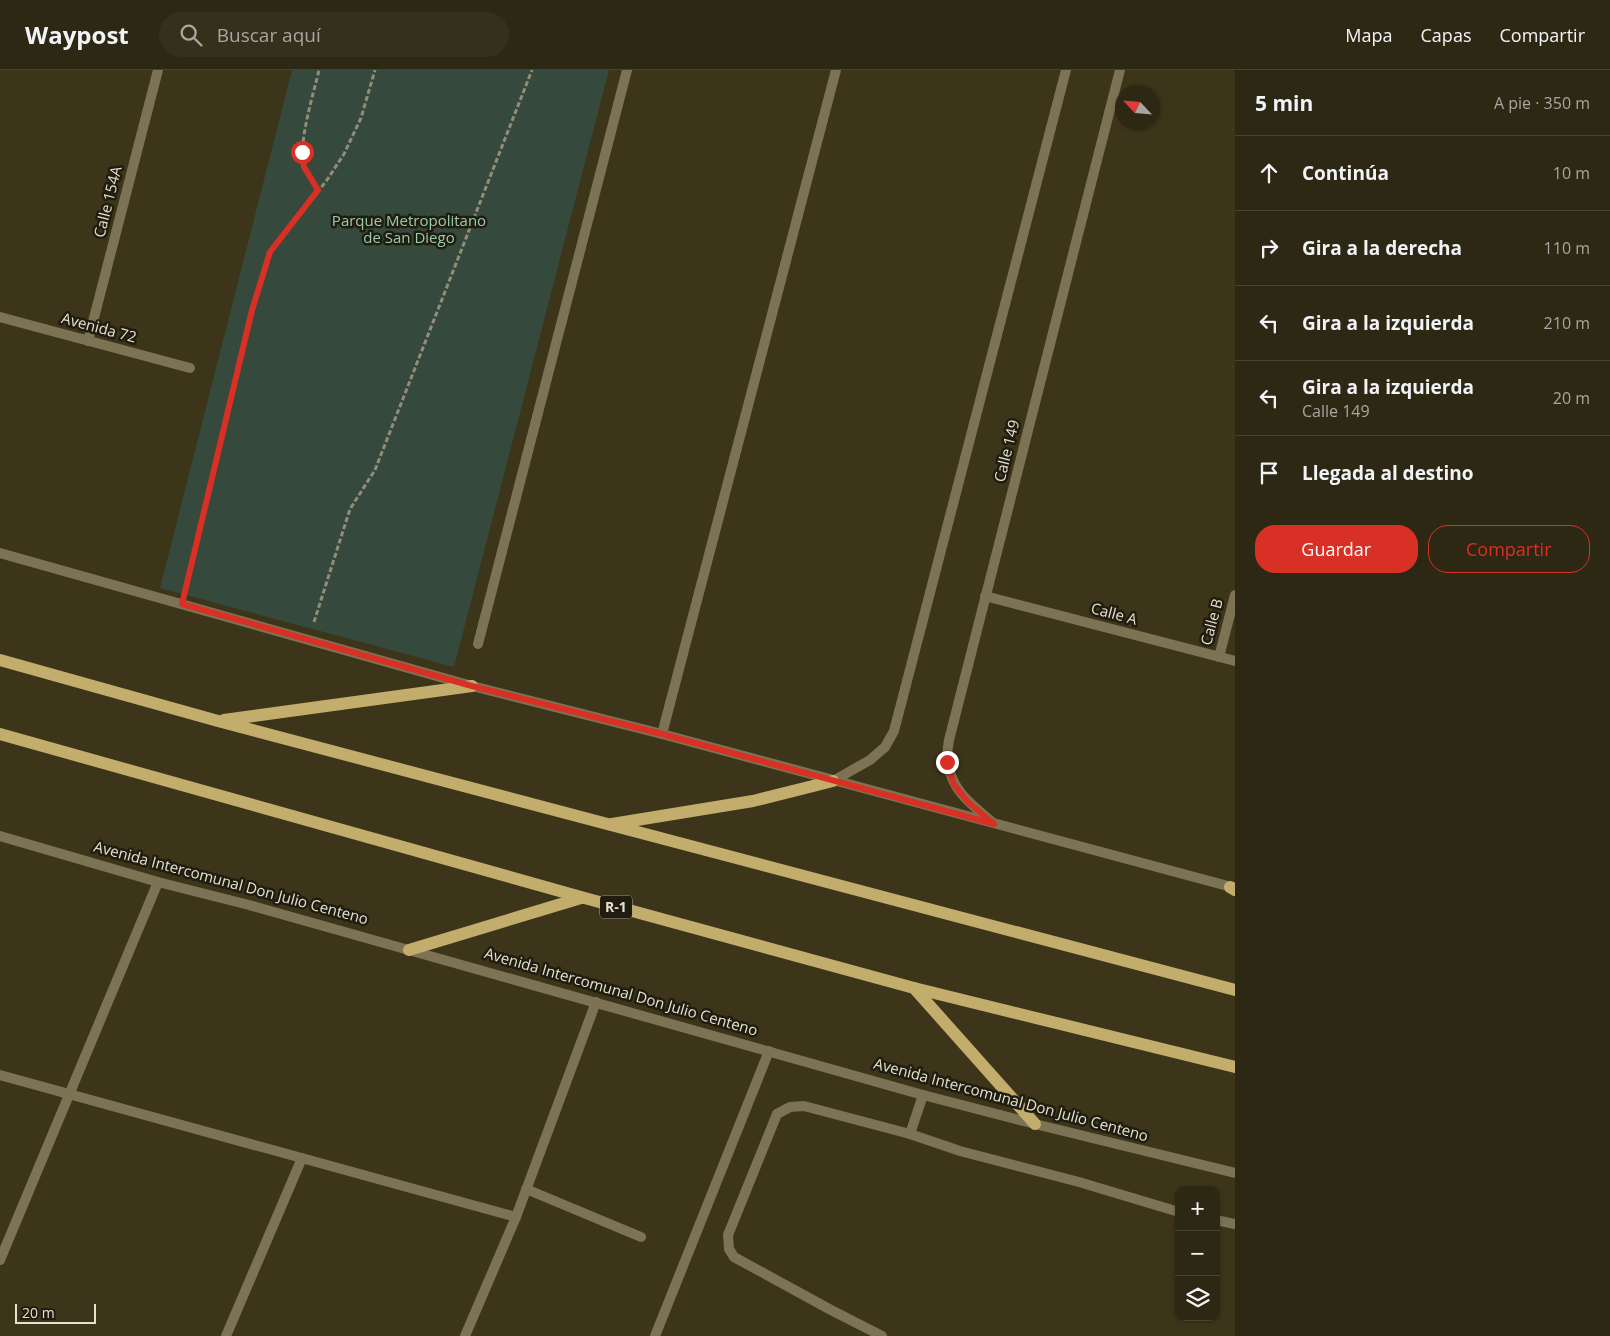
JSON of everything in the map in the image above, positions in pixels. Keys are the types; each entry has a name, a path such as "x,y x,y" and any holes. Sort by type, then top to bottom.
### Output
{"main road":[{"path":"0,660 218,721 1235,990"},
{"path":"218,721 472,686"},
{"name":"R-1","path":"0,734 581,898 914,988 1235,1067"},
{"path":"607,824 753,801 833,781"},
{"path":"409,950 581,898"},
{"path":"914,988 1035,1124"}],"street":[{"name":"Calle 154A","path":"88,341 158,70"},
{"path":"478,644 627,70"},
{"path":"662,734 836,70"},
{"path":"833,781 870,760 885,747 894,731 1066,70"},
{"name":"Calle 149","path":"994,824 968,802 954,785 947,762 948,740 1120,70"},
{"name":"Avenida 72","path":"0,317 190,368"},
{"path":"0,553 472,686 662,734 1233,888"},
{"name":"Calle B","path":"1219,657 1235,595"},
{"name":"Calle A","path":"985,596 1235,661"},
{"name":"Avenida Intercomunal Don Julio Centeno","path":"0,836 158,882 259,908 923,1095 1235,1174"},
{"path":"0,1260 158,882"},
{"path":"465,1336 516,1217 596,1002"},
{"path":"655,1336 769,1051"},
{"path":"0,1075 516,1217"},
{"path":"910,1134 923,1095"},
{"path":"882,1336 734,1257 729,1248 728,1235 778,1114 790,1107 804,1106 910,1134 1175,1211"},
{"path":"226,1336 302,1158"},
{"path":"526,1189 641,1237"},
{"path":"1220,1221 1235,1224"}],"path":[{"path":"318,190 304,167 302,152 307,118 319,70"},
{"path":"182,604 252,310 270,252 327,180 344,154 361,118 375,70"},
{"path":"308,640 350,509 375,470 532,70"}],"green space":[{"name":"Parque Metropolitano de San Diego","path":"292,70 609,70 454,667 160,588"}],"route":[{"path":"302,152 304,167 318,190 270,252 252,310 182,604 472,686 662,734 994,824 968,802 954,785 947,762"}]}
